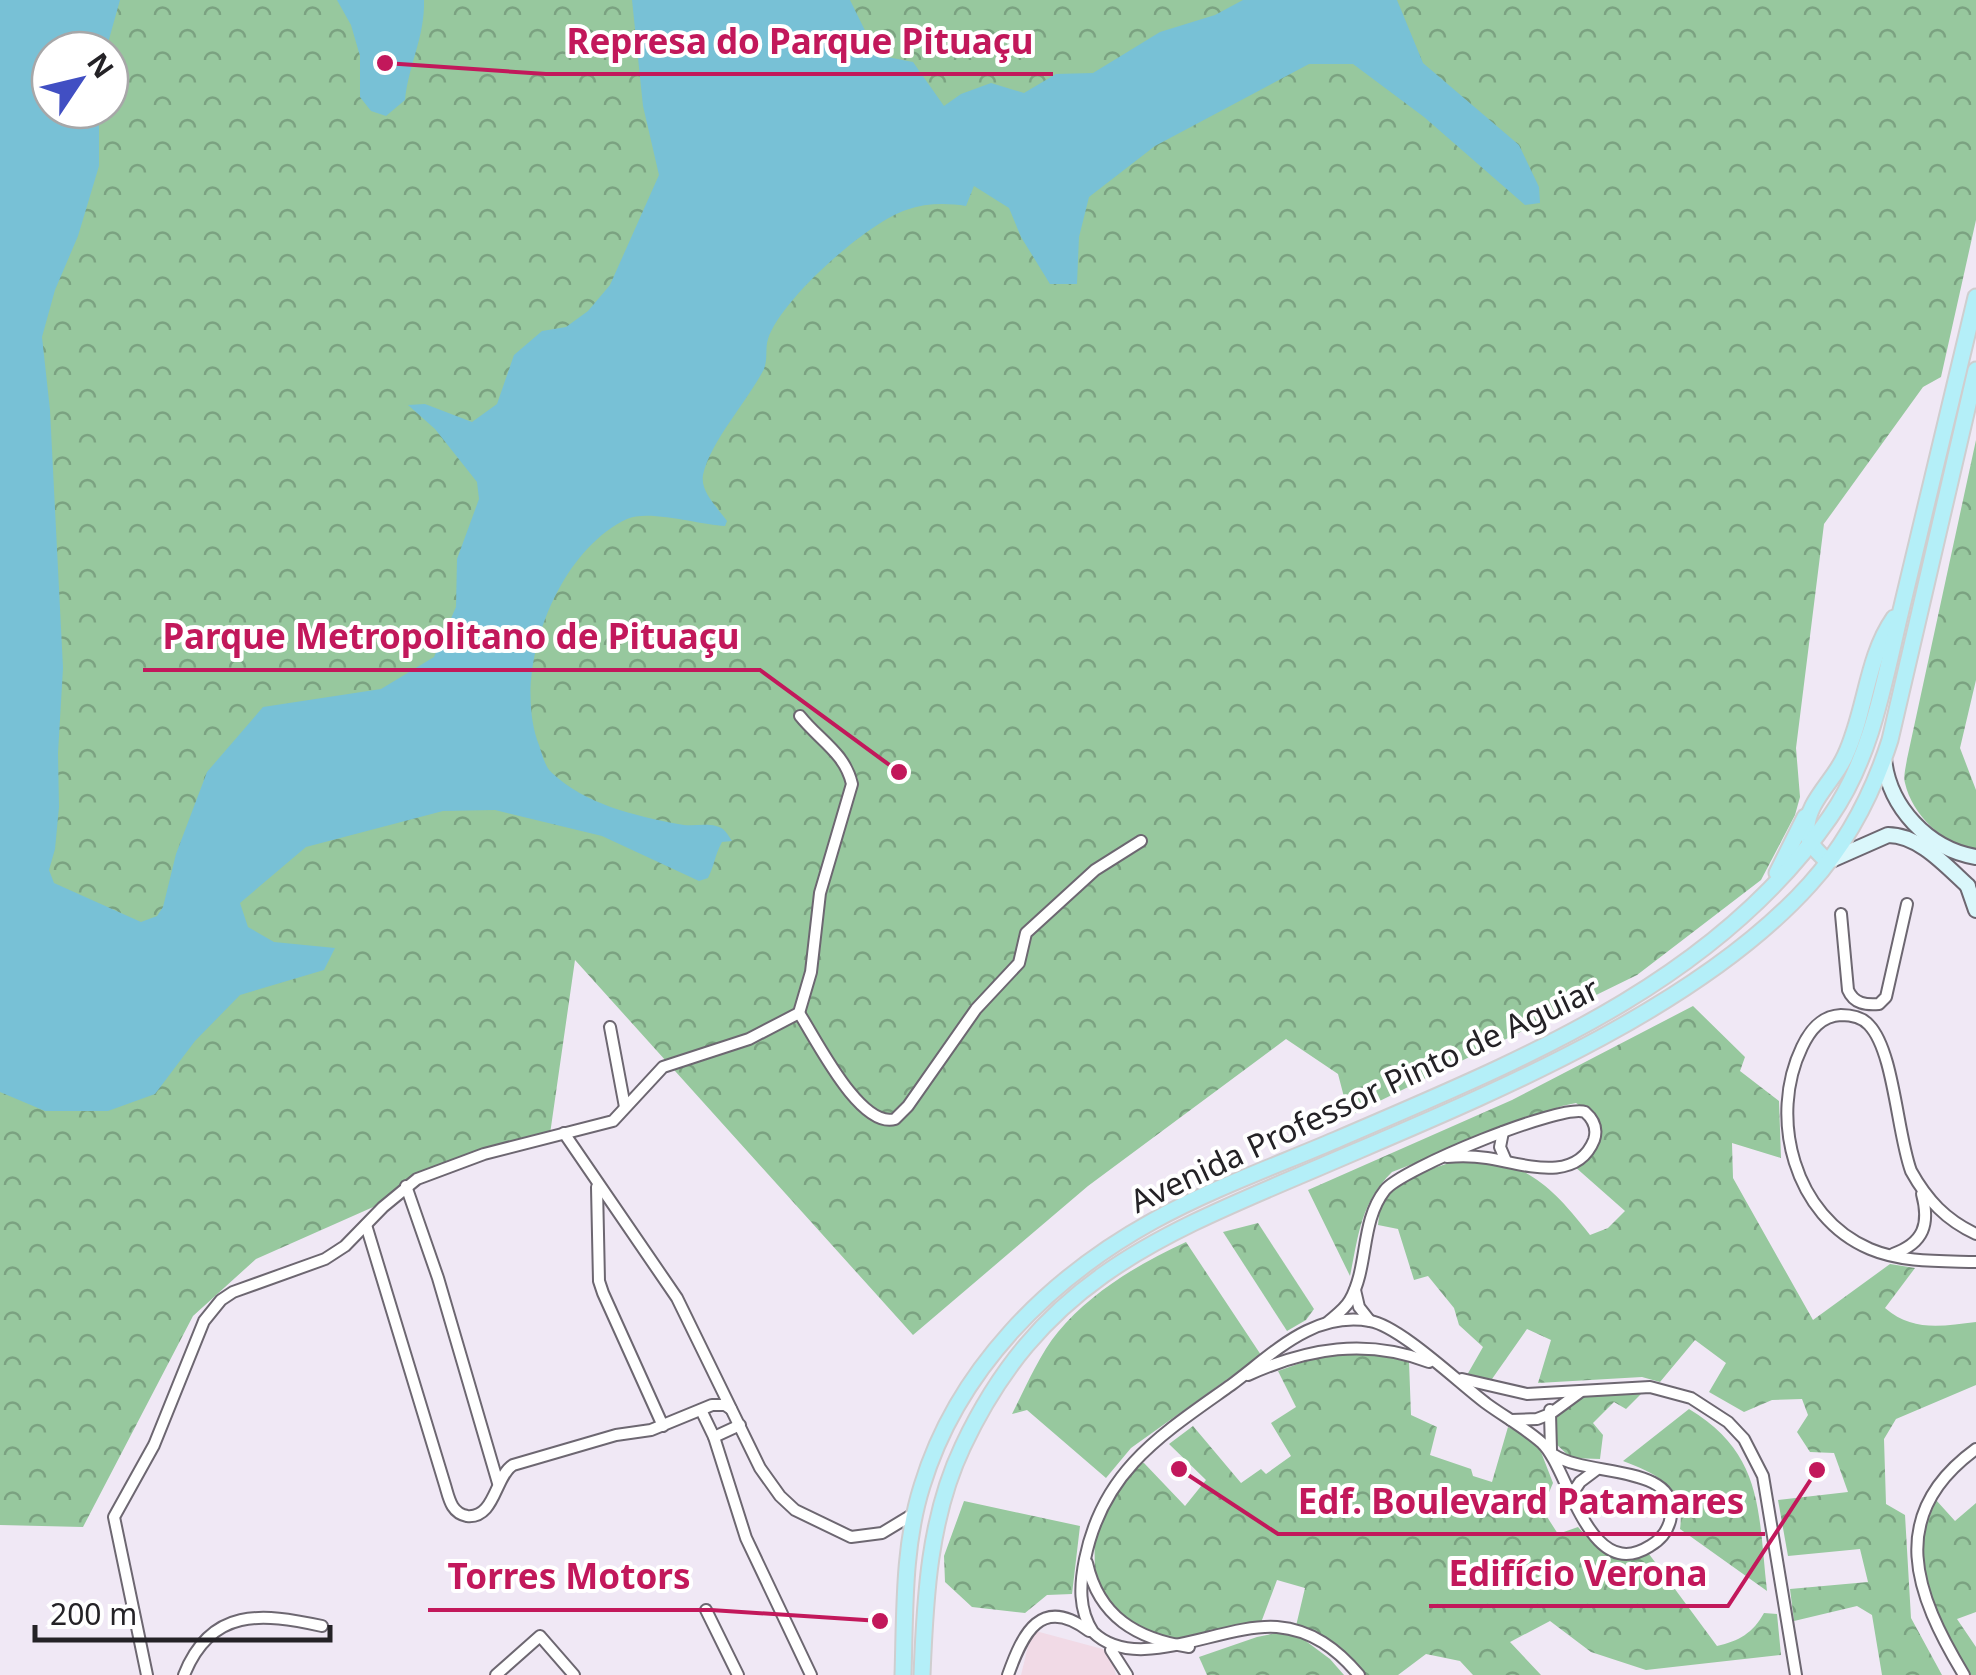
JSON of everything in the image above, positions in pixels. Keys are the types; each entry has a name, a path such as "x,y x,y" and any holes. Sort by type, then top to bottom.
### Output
{"main road":[{"name":"Avenida Professor Pinto de Aguiar","path":"903,1675 908,1562 915,1513 940,1436 991,1354 1029,1313 1094,1258 1156,1220 1480,1076 1598,1018 1687,960 1768,890 1810,842 1842,798 1877,711 1976,297"},
{"name":"Avenida Professor Pinto de Aguiar","path":"922,1675 932,1548 958,1457 1008,1368 1079,1292 1163,1235 1576,1050 1658,1004 1768,925 1828,862 1859,814 1884,758 1976,370"},
{"path":"1768,890 1813,806 1844,760 1880,640 1902,606"},
{"path":"1884,758 1888,780 1902,810 1935,841 1951,851 1976,858 1965,871 1976,910"},
{"path":"1813,806 1806,829 1810,842 1828,862 1888,836 1902,810"},
{"path":"1888,836 1906,838 1971,888"}],"street":[{"path":"146,1675 114,1517 154,1446 211,1310 233,1292 325,1259 406,1186 463,1160 613,1120 663,1067 684,1057 749,1039 799,1013 811,972 820,893 852,784 836,752 800,716"},
{"path":"799,1013 863,1108 880,1120 895,1119 985,998 1019,963 1026,933 1095,870 1141,841"},
{"path":"1840,914 1848,990 1863,1004 1880,1004 1886,997 1907,904"},
{"path":"1859,1018 1863,1004"},
{"path":"1891,1256 1912,1246 1924,1230 1927,1219 1920,1188 1904,1152 1881,1044 1870,1026 1859,1018 1834,1016 1823,1020 1807,1036 1788,1088 1787,1129 1798,1170 1822,1212 1855,1242 1891,1256 1976,1262"},
{"path":"610,1027 625,1107"},
{"path":"1095,1636 1082,1606 1086,1556 1099,1510 1130,1464 1270,1353 1328,1322 1346,1306 1354,1289 1372,1212 1386,1189 1403,1174 1503,1132 1578,1109 1590,1117 1596,1132 1588,1149 1564,1165 1540,1169 1486,1157 1447,1157"},
{"path":"1503,1132 1500,1147 1506,1162"},
{"path":"564,1134 678,1298 760,1468 780,1496 796,1510 851,1538 868,1537 915,1513"},
{"path":"596,1181 602,1293 663,1426"},
{"path":"406,1186 438,1278 498,1484"},
{"path":"1920,1188 1945,1217 1976,1234"},
{"path":"366,1225 452,1507 466,1516 475,1515 488,1505 507,1468 513,1465 616,1435 663,1426 718,1404 731,1409"},
{"path":"1354,1289 1359,1307 1370,1321"},
{"path":"1328,1322 1370,1321 1384,1327 1553,1453 1574,1466 1639,1476 1661,1486 1672,1503 1668,1530 1661,1538 1632,1553 1606,1545 1586,1524 1570,1497 1553,1453 1548,1394"},
{"path":"1383,1348 1388,1337 1384,1327"},
{"path":"1303,1332 1302,1344 1309,1353"},
{"path":"1238,1380 1309,1353 1358,1346 1383,1348 1436,1365"},
{"path":"1452,1376 1509,1392 1548,1394 1650,1387 1670,1390 1712,1409 1744,1439 1763,1476 1796,1675"},
{"path":"1505,1416 1501,1404 1509,1392"},
{"path":"1505,1416 1538,1419 1580,1392"},
{"path":"702,1410 746,1538 811,1675"},
{"path":"714,1437 740,1425"},
{"path":"1964,1675 1924,1600 1917,1548 1922,1518 1939,1484 1976,1449"},
{"path":"1570,1497 1580,1482 1596,1470"},
{"path":"1086,1556 1099,1598 1124,1625 1147,1637 1195,1648"},
{"path":"1082,1606 1089,1598 1099,1598"},
{"path":"706,1610 738,1675"},
{"path":"184,1675 206,1639 234,1621 269,1616 322,1626"},
{"path":"1008,1675 1028,1629 1043,1618 1064,1617 1111,1649 1126,1656 1146,1658 1260,1628 1291,1630 1320,1639 1359,1675"},
{"path":"496,1675 540,1636 574,1675"},
{"path":"1146,1658 1152,1648 1147,1637"},
{"path":"1111,1649 1127,1675"}],"shaded area":[{"path":"1032,1630 1110,1651 1116,1675 1021,1675"}],"green space":[{"path":"0,0 1976,0 1976,220 1941,377 1923,387 1824,524 1796,748 1800,797 1795,815 1761,880 1637,975 1349,1116 1338,1074 1286,1039 1088,1186 913,1335 575,960 550,1134 461,1157 418,1175 380,1204 256,1259 193,1316 83,1527 0,1525"},
{"path":"1976,440 1976,680 1960,748 1976,790 1976,849 1953,842 1931,827 1915,806 1904,778"},
{"path":"1693,1006 1745,1057 1740,1071 1779,1101 1781,1158 1732,1143 1733,1178 1813,1320 1890,1264 1915,1268 1885,1308 1896,1316 1928,1325 1976,1322 1976,1385 1896,1419 1884,1439 1886,1504 1905,1515 1911,1618 1942,1675 1882,1675 1872,1615 1857,1606 1794,1621 1790,1589 1868,1582 1860,1549 1788,1556 1778,1500 1848,1492 1834,1453 1810,1452 1797,1432 1808,1415 1802,1399 1772,1400 1744,1412 1709,1392 1726,1363 1695,1340 1660,1382 1642,1377 1538,1383 1551,1340 1527,1329 1492,1379 1467,1375 1483,1347 1459,1325 1454,1308 1428,1276 1414,1280 1398,1229 1378,1225 1380,1206 1398,1180 1482,1152 1543,1184 1590,1235 1608,1228 1625,1211 1574,1166 1593,1146 1594,1115 1576,1103 1562,1106 1392,1172 1367,1208 1350,1276 1308,1190 1512,1100"},
{"path":"1258,1223 1314,1309 1306,1320 1287,1331 1223,1232"},
{"path":"1186,1242 1261,1355 1131,1448 1106,1478 1027,1410 1012,1414 1045,1351 1085,1304 1151,1259"},
{"path":"1349,1353 1379,1354 1409,1362 1411,1415 1437,1427 1430,1455 1471,1469 1473,1476 1492,1482 1508,1427 1536,1439 1553,1483 1542,1509 1558,1534 1578,1527 1609,1552 1627,1557 1649,1554 1717,1646 1745,1635 1764,1613 1777,1614 1781,1655 1646,1670 1591,1652 1550,1621 1510,1642 1541,1675 1473,1675 1460,1661 1426,1654 1398,1675 1361,1675 1325,1638 1296,1626 1305,1588 1277,1580 1259,1628 1171,1641 1144,1633 1106,1602 1095,1578 1094,1515 1129,1464 1144,1463 1185,1506 1206,1480 1169,1444 1193,1426 1241,1483 1261,1469 1266,1474 1291,1456 1271,1423 1296,1407 1278,1371 1312,1359"},
{"path":"1595,1393 1642,1393 1626,1409 1614,1402 1593,1423 1603,1435 1600,1459 1571,1458 1553,1441 1560,1410 1569,1401"},
{"path":"1689,1409 1714,1426 1732,1445 1753,1487 1767,1591 1680,1529 1681,1515 1674,1492 1658,1477 1623,1461"},
{"path":"1936,1500 1955,1521 1976,1503 1976,1612 1957,1619 1976,1647 1976,1675 1963,1675 1939,1626 1928,1592 1923,1538"},
{"path":"964,1501 1080,1526 1072,1594 1047,1595 1025,1613 972,1607 945,1582 944,1556"},
{"path":"1291,1630 1330,1659 1344,1675 1207,1675 1199,1657 1257,1637"}],"water":[{"path":"0,0 120,0 112,30 30,30 30,130 99,130 99,166 42,337 50,410 63,668 59,807 49,870 54,883 141,922 157,916 163,907 176,854 207,772 263,707 381,689 434,657 456,607 457,559 479,499 477,482 435,429 408,405 425,404 472,422 497,404 514,355 542,331 566,327 588,311 610,285 659,175 643,106 632,0 850,0 877,55 913,62 944,106 961,94 991,83 1024,93 1056,74 1093,73 1160,32 1215,15 1243,0 1397,0 1423,63 1519,145 1539,187 1540,203 1525,205 1424,117 1353,64 1309,64 1155,146 1089,197 1079,237 1077,284 1050,284 1021,237 1009,208 974,186 966,206 921,206 889,218 827,264 776,323 768,339 764,369 713,449 703,475 704,488 727,521 725,526 637,516 602,535 579,558 561,586 536,651 532,716 550,770 565,784 611,807 678,824 722,828 732,841 722,842 708,878 699,881 602,836 495,810 443,811 306,847 240,903 248,927 274,942 335,948 324,970 240,995 195,1041 155,1094 108,1111 45,1111 0,1092"},
{"path":"337,0 424,0 405,100 386,116 371,111 360,97 360,56 351,25"}],"place":[{"name":"Represa do Parque Pituaçu","path":"385,63"},
{"name":"Parque Metropolitano de Pituaçu","path":"899,772"},
{"name":"Edf. Boulevard Patamares","path":"1179,1469"},
{"name":"Edifício Verona","path":"1817,1470"},
{"name":"Torres Motors","path":"880,1621"}]}
